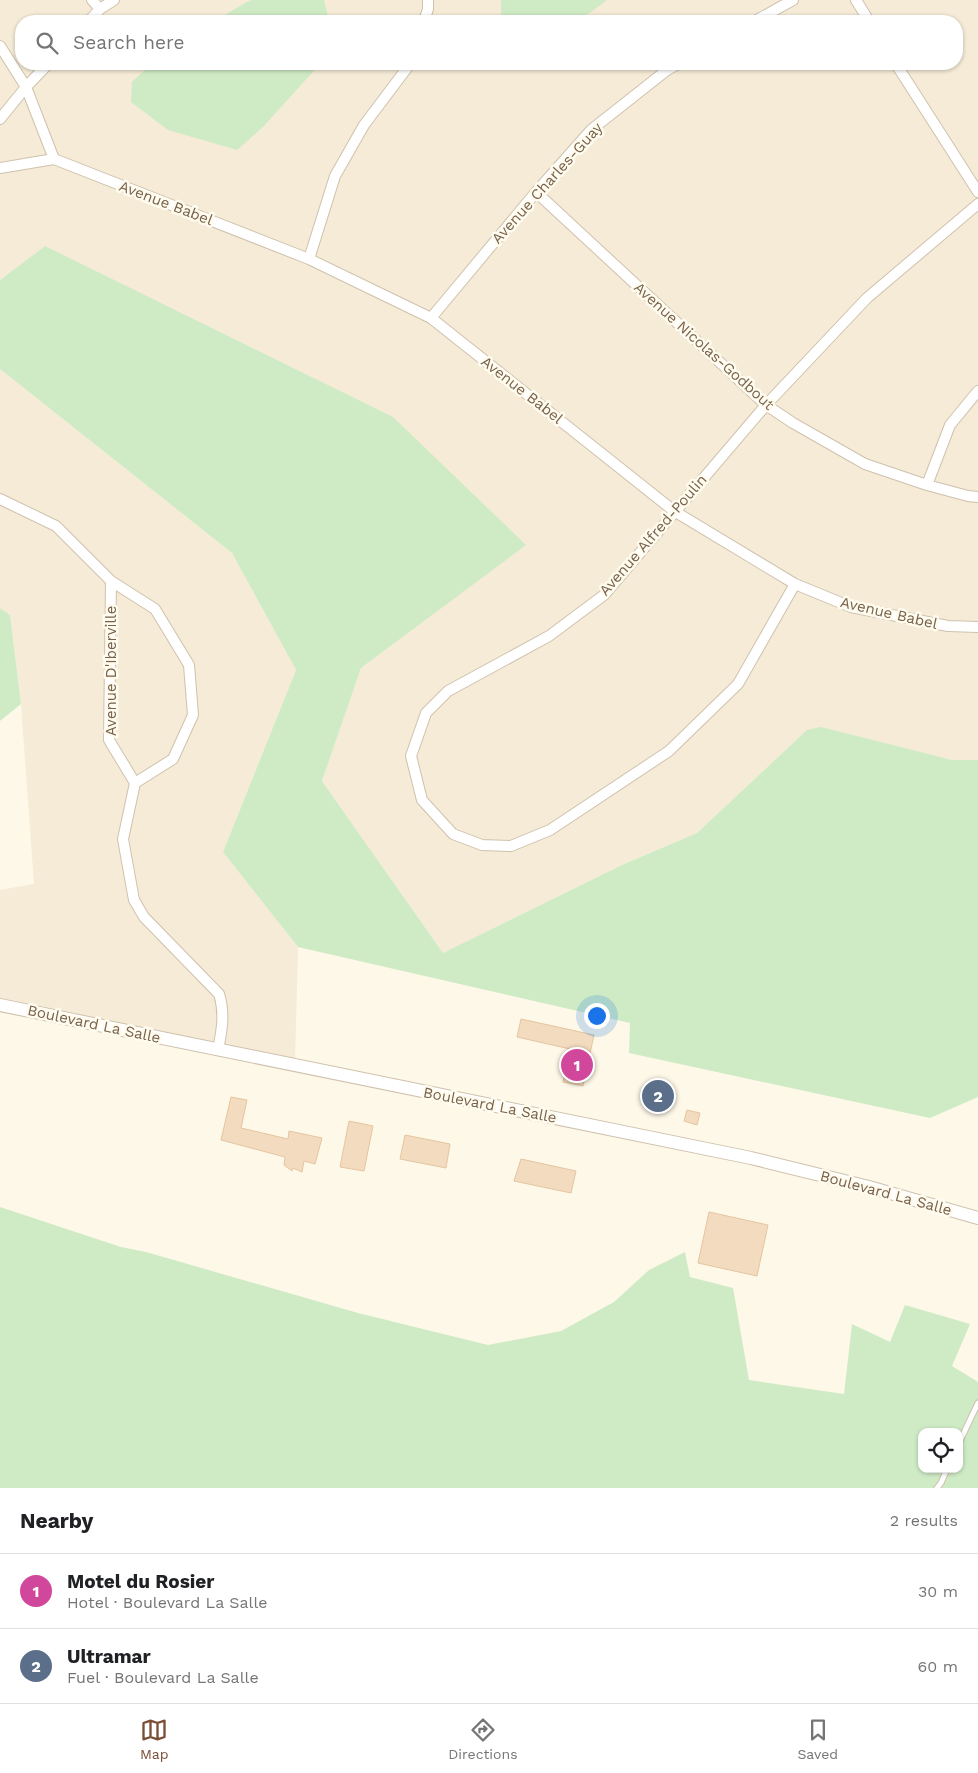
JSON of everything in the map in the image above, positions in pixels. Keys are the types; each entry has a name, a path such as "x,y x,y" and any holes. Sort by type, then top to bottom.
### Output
{"street":[{"path":"92,0 100,9"},
{"path":"426,15 428,0"},
{"path":"765,15 793,0"},
{"path":"856,0 865,15"},
{"path":"94,15 111,1"},
{"path":"0,46 15,70"},
{"path":"0,168 54,159 26,87 15,70"},
{"path":"0,119 42,70"},
{"path":"309,259 335,176 364,126 406,70"},
{"name":"Avenue Charles-Guay","path":"431,318 536,192 591,130 667,70"},
{"path":"900,70 978,192"},
{"name":"Avenue Babel","path":"54,159 309,259 431,318 674,511 795,584 851,607 948,626 978,627"},
{"name":"Avenue Nicolas-Godbout","path":"536,192 766,405 793,423 865,464 927,485 978,497"},
{"name":"Avenue Alfred-Poulin","path":"795,584 738,684 669,752 550,830 511,846 482,845 453,834 422,800 411,756 426,713 448,691 549,636 604,595 766,405 867,298 978,204"},
{"path":"927,485 950,425 978,391"},
{"name":"Avenue D'Iberville","path":"0,499 56,526 111,581 155,609 189,665 193,715 189,724 172,759 135,783 109,740 111,581"},
{"path":"135,783 123,839 134,900 144,917 219,994 223,1007 223,1024 218,1050"},
{"name":"Boulevard La Salle","path":"0,1005 751,1158 869,1187 978,1218"}],"lane":[{"path":"963,1435 978,1403"},
{"path":"937,1488 945,1473"}],"shaded area":[{"path":"0,0 978,0 978,760 952,760 807,730 697,833 622,865 443,953 322,781 361,668 525,545 45,246 0,280"},
{"path":"0,369 232,553 296,670 223,852 298,947 295,1060 0,999 0,890 34,884 21,704 10,615 0,608"}],"green space":[{"path":"252,0 324,0 328,15 225,15"},
{"path":"501,0 607,0 587,15 501,15"},
{"path":"145,70 315,70 263,127 237,150 168,130 131,102 132,82"},
{"path":"45,246 393,417 526,545 361,668 322,781 443,953 622,865 697,833 807,730 821,727 952,760 978,760 978,1097 930,1118 629,1053 630,1023 298,947 223,852 296,670 232,553 0,369 0,280"},
{"path":"0,608 10,615 21,704 0,721"},
{"path":"0,1207 121,1247 146,1252 358,1313 488,1345 561,1331 614,1302 649,1270 685,1252 690,1277 733,1288 749,1380 844,1394 852,1324 890,1342 905,1305 970,1324 952,1366 978,1382 978,1488 0,1488"}],"building":[{"path":"521,1019 594,1035 583,1086 563,1082 570,1049 517,1037"},
{"path":"648,1086 672,1092 668,1107 644,1101"},
{"path":"231,1097 247,1100 241,1128 288,1139 289,1131 322,1138 315,1164 304,1161 302,1172 293,1168 292,1171 284,1165 285,1157 221,1140"},
{"path":"687,1110 700,1113 697,1125 684,1121"},
{"path":"349,1121 373,1126 364,1171 340,1167"},
{"path":"405,1135 450,1144 446,1168 400,1159"},
{"path":"521,1159 576,1171 571,1193 514,1181"},
{"path":"709,1212 768,1225 757,1276 698,1263"}],"place":[{"name":"Motel du Rosier","path":"577,1065"},
{"name":"Ultramar","path":"658,1096"}]}
